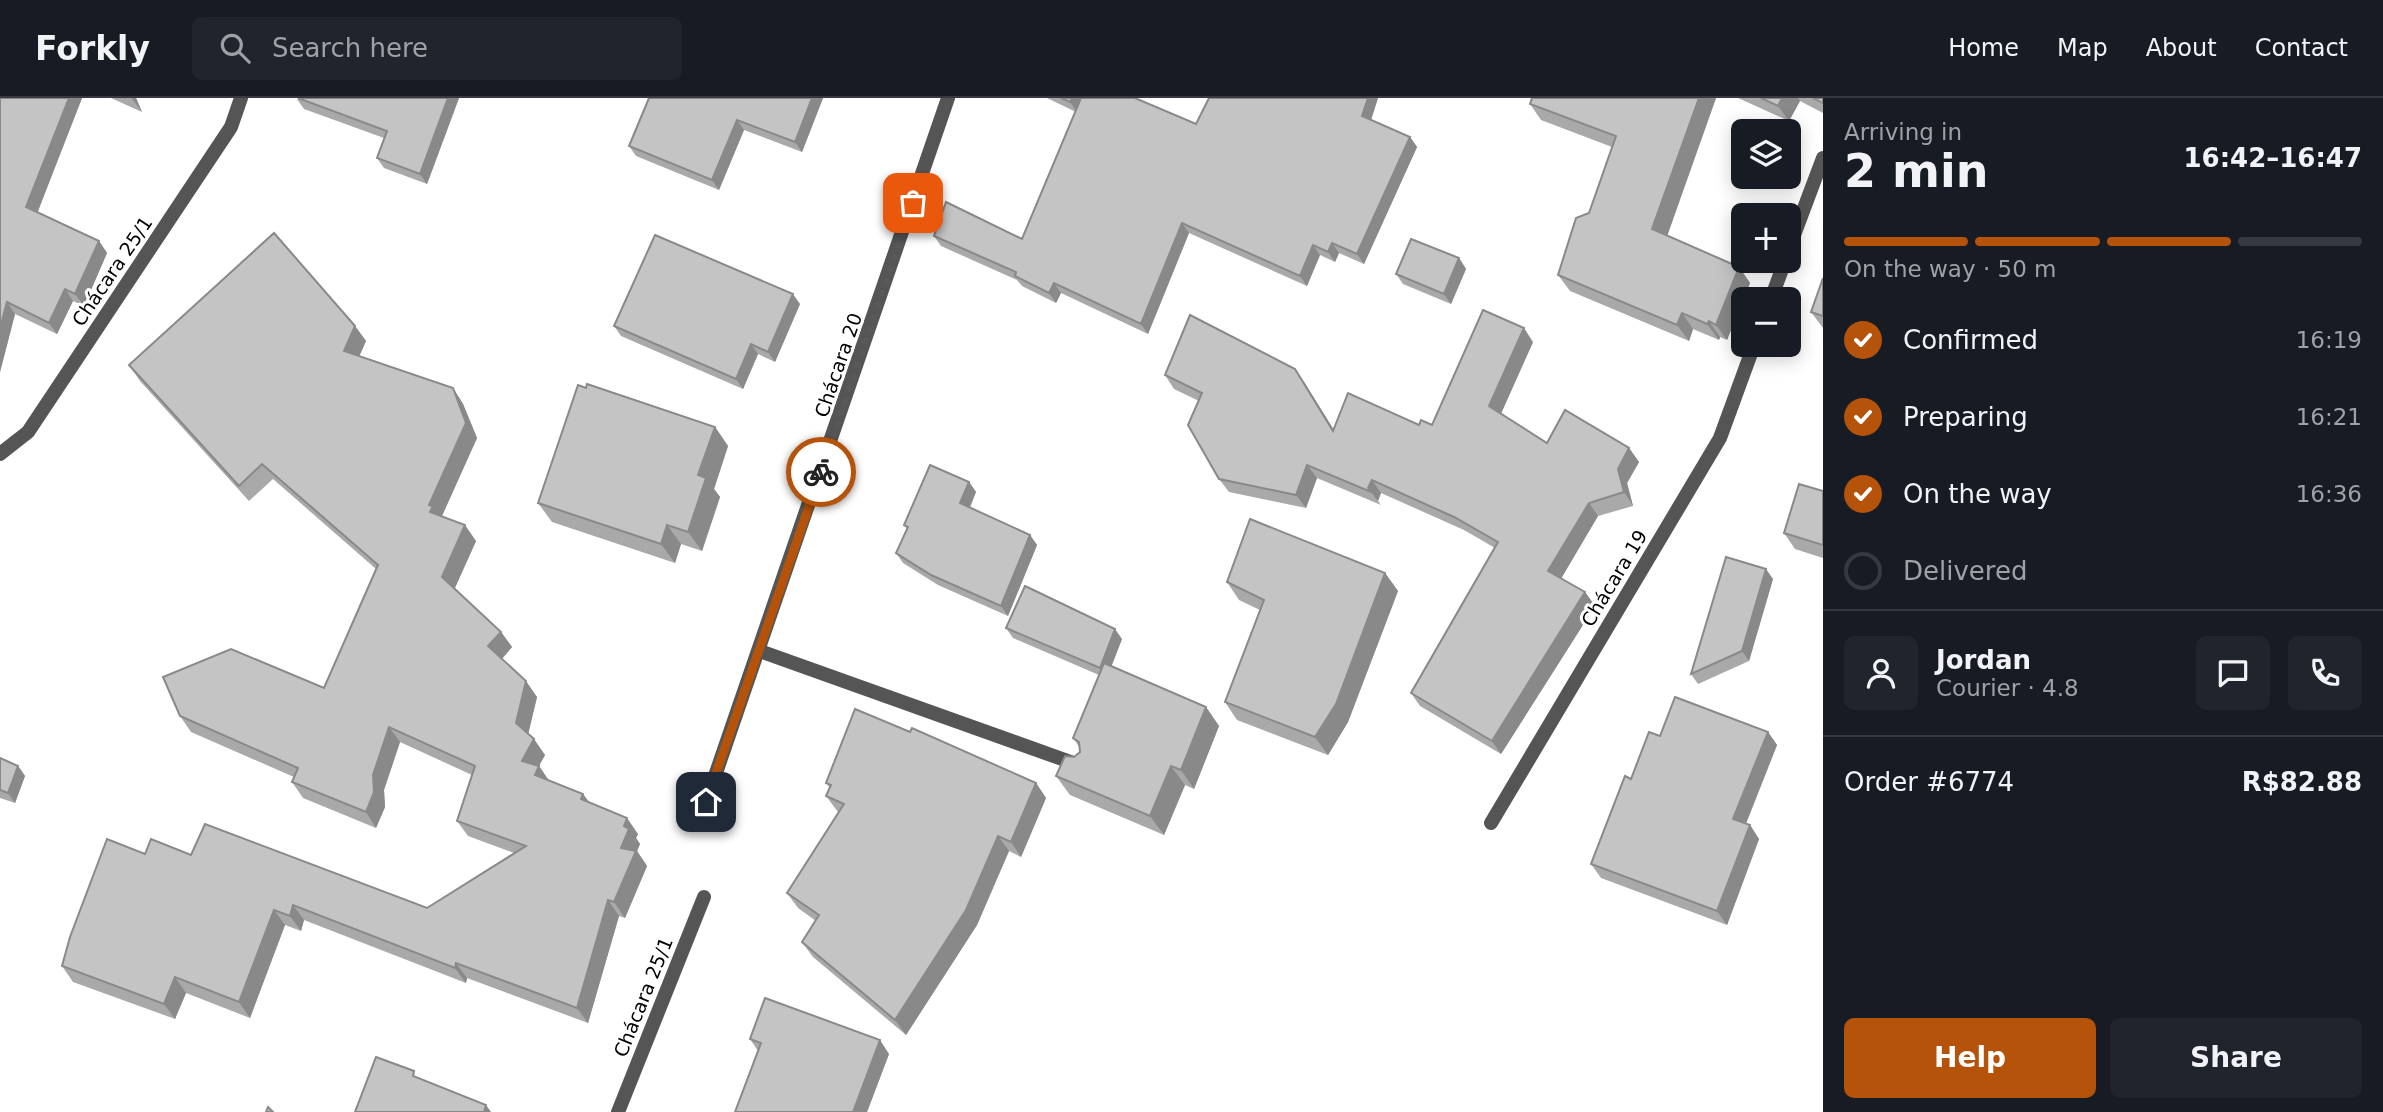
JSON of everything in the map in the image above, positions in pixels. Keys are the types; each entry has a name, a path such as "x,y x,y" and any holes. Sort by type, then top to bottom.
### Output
{"street":[{"name":"Chácara 25/1","path":"0,454 28,432 231,127 241,98"},
{"name":"Chácara 20","path":"706,802 948,98"},
{"path":"1801,216 1823,158"},
{"name":"Chácara 19","path":"1491,823 1720,438 1750,357"},
{"path":"760,651 1085,767"},
{"name":"Chácara 25/1","path":"618,1112 704,897"}],"building":[{"path":"0,98 69,98 26,207 99,241 75,294 65,289 49,323 7,302 0,328"},
{"path":"298,98 448,98 420,174 377,158 387,131"},
{"path":"649,98 812,98 795,142 737,120 712,180 629,146"},
{"path":"1081,98 1135,98 1196,124 1209,98 1368,98 1362,116 1410,137 1357,254 1332,243 1328,252 1313,245 1300,276 1182,223 1141,324 1054,283 1049,293 1015,276 1016,272 934,236 946,202 1022,239"},
{"path":"1532,98 1699,98 1652,229 1731,264 1731,273 1737,273 1716,325 1682,313 1677,325 1558,275 1576,218 1589,213 1616,136 1530,104"},
{"path":"1761,98 1782,98 1778,106"},
{"path":"274,233 355,326 344,351 453,388 466,423 429,505 433,506 430,512 465,525 442,577 501,632 488,646 526,681 516,723 534,739 522,761 539,766 535,775 583,794 581,799 627,818 624,826 629,829 621,848 636,851 614,902 608,900 577,1008 456,963 455,968 293,905 290,916 274,910 239,1002 175,977 164,1004 62,966 70,937 107,839 145,854 151,839 191,855 205,824 427,908 526,846 457,821 475,766 389,727 373,775 374,792 366,812 292,782 298,768 180,716 163,677 231,649 324,688 378,565 262,464 239,486 129,365"},
{"path":"655,235 793,294 768,352 751,344 736,379 614,326"},
{"path":"1411,239 1459,258 1444,294 1396,274"},
{"path":"1823,278 1823,316 1811,312"},
{"path":"1483,310 1524,328 1489,406 1547,443 1565,410 1629,448 1618,469 1624,492 1589,503 1548,571 1585,592 1492,741 1411,693 1498,542 1454,517 1372,480 1368,488 1371,492 1307,465 1296,495 1219,479 1188,425 1202,393 1165,375 1190,315 1295,369 1333,431 1348,393 1419,425 1421,420 1432,425"},
{"path":"587,384 715,427 698,475 706,478 688,532 667,525 661,544 538,503 578,385 586,388"},
{"path":"930,465 969,482 960,503 1030,535 1001,606 931,575 896,553 908,527 904,525"},
{"path":"1799,484 1823,491 1823,545 1784,533"},
{"path":"1250,519 1385,573 1336,704 1315,737 1225,702 1264,600 1227,582"},
{"path":"1726,557 1766,569 1742,651 1691,674"},
{"path":"1025,586 1115,629 1100,668 1006,628"},
{"path":"1104,663 1206,707 1181,770 1171,766 1150,816 1056,776 1065,756 1074,757 1080,752 1079,742 1073,738"},
{"path":"1675,697 1768,732 1733,819 1750,825 1717,911 1591,864 1625,776 1631,779 1649,732 1660,736"},
{"path":"855,709 910,732 912,728 1036,783 1011,842 998,836 966,910 895,1020 802,942 819,915 787,893 844,804 826,796 831,785 826,783"},
{"path":"0,758 18,766 8,793 0,790"},
{"path":"765,998 880,1040 853,1112 735,1112 761,1043 750,1039"},
{"path":"376,1057 414,1071 413,1076 486,1105 484,1112 355,1112"}],"way so far":[{"path":"821,472 913,203"}],"route":[{"path":"706,802 821,472"}]}
